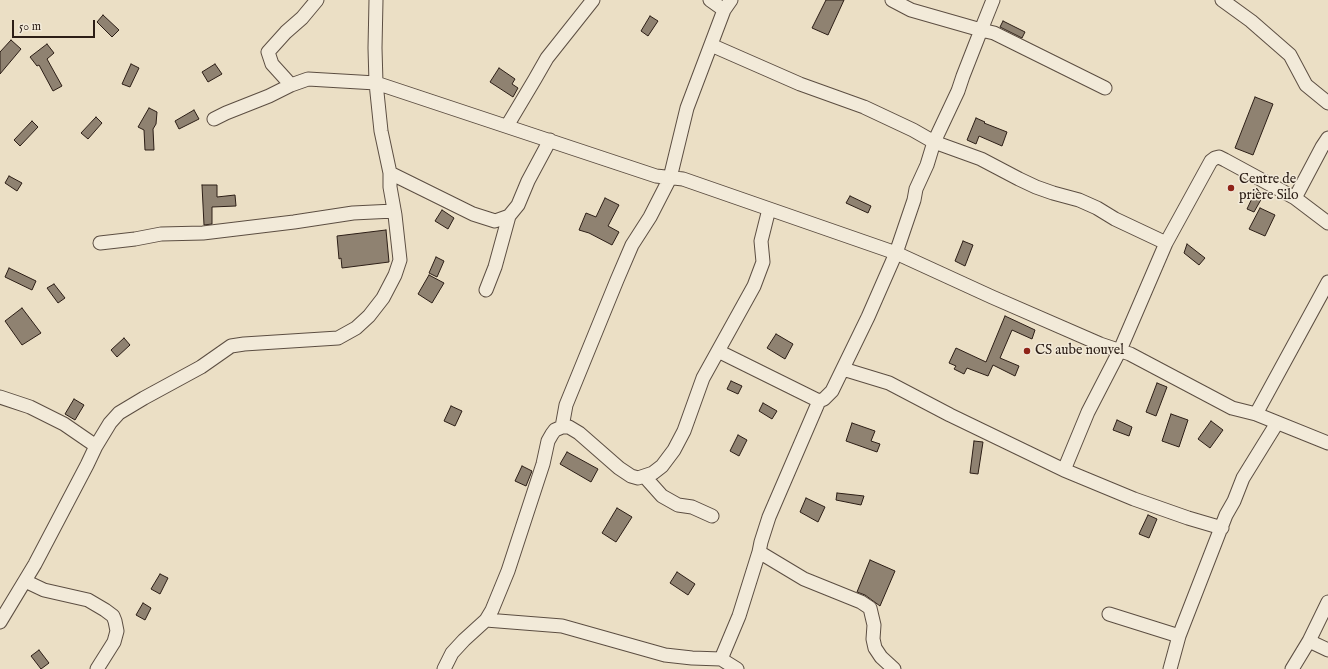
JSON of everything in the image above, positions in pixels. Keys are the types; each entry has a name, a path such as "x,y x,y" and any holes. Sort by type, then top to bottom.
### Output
{"street":[{"path":"291,85 272,64 268,52 286,32 302,18 317,0"},
{"path":"2,614 24,581 87,466 96,446 110,423 119,413 201,367 231,346 338,338 356,328 369,316 383,298 396,275 400,260 390,187 390,173 381,132 376,83 374,48 376,0"},
{"path":"507,126 547,58 593,0"},
{"path":"562,427 568,399 632,245 650,217 670,178 687,108 728,5 710,0"},
{"path":"892,0 911,10 994,33 1105,88"},
{"path":"721,659 739,616 769,517 819,401 824,399 832,391 868,317 896,253 914,200 916,189 927,165 934,142 958,91 962,76 993,0"},
{"path":"1222,0 1251,21 1290,55 1306,85 1328,103"},
{"path":"711,45 800,84 864,108 913,130 934,142 968,153 1019,180 1053,193 1079,200 1166,243"},
{"path":"214,119 226,112 269,96 291,85 308,79 376,83 656,176 683,179 896,253 1071,332 1100,344 1120,350 1156,367 1227,406 1244,412 1256,414 1328,443"},
{"path":"1295,198 1328,138"},
{"path":"486,290 495,267 509,216 518,205 528,181 550,140"},
{"path":"1064,470 1088,412 1120,350 1166,243 1211,161 1215,158 1225,160 1295,198 1328,223"},
{"path":"390,173 486,219 494,221 509,216"},
{"path":"444,669 452,653 486,620 492,610 508,571 543,464 548,441 552,434 562,427 568,427 578,433 619,468 631,476 638,478 645,477 653,473 662,466 674,450 684,431 703,378 754,286 763,262 761,241 769,209"},
{"path":"100,243 135,240 162,234 203,233 353,213 394,211"},
{"path":"1256,414 1328,282"},
{"path":"718,351 819,401"},
{"path":"843,369 889,383 950,415 1064,470 1134,499 1222,528"},
{"path":"0,397 48,415 96,446"},
{"path":"1170,669 1179,636 1243,478 1277,423"},
{"path":"645,477 662,496 678,506 692,507 712,516"},
{"path":"759,552 804,579 861,602 870,608 874,625 873,639 875,648 881,657 894,669"},
{"path":"24,581 44,590 88,600 113,616 117,631 114,642 97,669"},
{"path":"1292,669 1309,641 1328,602"},
{"path":"1109,614 1179,636"},
{"path":"486,620 562,626 665,655 721,659 737,669"},
{"path":"1309,641 1328,650"}],"building":[{"path":"826,0 844,0 828,35 812,28"},
{"path":"103,15 119,30 112,37 97,22"},
{"path":"650,16 658,21 648,36 641,31"},
{"path":"1003,21 1025,32 1022,38 1000,27"},
{"path":"11,40 21,49 0,74 0,52"},
{"path":"47,44 54,53 47,59 62,86 53,91 39,65 37,66 30,57"},
{"path":"131,64 139,68 130,87 122,84"},
{"path":"215,64 222,74 208,82 202,72"},
{"path":"499,68 515,79 512,84 518,88 513,97 490,82"},
{"path":"1255,97 1273,104 1253,155 1235,148"},
{"path":"149,108 157,112 156,124 153,129 154,150 145,150 144,130 138,127"},
{"path":"194,110 199,119 179,129 175,121"},
{"path":"96,117 102,123 88,139 81,133"},
{"path":"976,118 985,122 984,123 1007,132 1002,146 979,136 976,144 967,140"},
{"path":"32,121 38,127 20,146 14,140"},
{"path":"9,176 22,183 17,191 5,183"},
{"path":"202,185 217,185 217,197 235,195 236,206 212,207 212,224 204,225"},
{"path":"1255,192 1263,196 1254,212 1247,209"},
{"path":"850,196 871,206 868,213 846,203"},
{"path":"605,198 619,205 608,226 619,232 612,245 589,233 579,230 586,213 596,217"},
{"path":"1260,208 1275,215 1265,236 1249,229"},
{"path":"442,210 454,218 448,229 435,221"},
{"path":"386,230 389,262 342,268 341,258 339,259 337,236"},
{"path":"963,241 973,245 965,266 955,261"},
{"path":"1187,244 1205,258 1199,265 1184,253"},
{"path":"436,257 444,261 437,277 429,273"},
{"path":"9,268 36,281 32,290 5,277"},
{"path":"429,275 444,283 432,303 418,294"},
{"path":"54,284 65,298 58,303 47,288"},
{"path":"22,308 41,333 22,345 5,321"},
{"path":"1005,316 1035,330 1032,339 1012,330 1000,358 1019,366 1015,376 993,365 988,376 967,368 964,374 954,369 956,366 949,363 956,348 986,362"},
{"path":"776,334 793,344 785,359 767,348"},
{"path":"124,338 130,345 117,357 111,350"},
{"path":"731,381 742,386 738,394 727,389"},
{"path":"1157,383 1167,387 1156,416 1146,412"},
{"path":"74,399 84,405 75,420 65,414"},
{"path":"763,403 777,411 772,419 759,411"},
{"path":"451,406 462,411 455,426 444,421"},
{"path":"1171,414 1188,420 1179,447 1162,441"},
{"path":"1117,420 1132,427 1129,436 1113,430"},
{"path":"1211,421 1223,430 1210,448 1198,439"},
{"path":"852,423 875,431 871,441 880,444 877,452 846,441"},
{"path":"738,435 747,440 739,456 730,451"},
{"path":"974,441 983,442 978,474 970,473"},
{"path":"567,452 598,469 591,482 560,464"},
{"path":"522,466 532,471 526,486 515,481"},
{"path":"837,493 864,496 861,505 836,500"},
{"path":"806,498 825,507 818,522 800,512"},
{"path":"617,508 632,517 616,542 602,533"},
{"path":"1148,515 1157,519 1149,538 1139,534"},
{"path":"870,560 895,571 880,606 865,595 857,592"},
{"path":"677,572 695,584 688,595 670,583"},
{"path":"160,574 168,578 160,594 151,589"},
{"path":"143,603 151,608 145,620 136,615"},
{"path":"39,650 49,663 41,669 31,656"}],"place":[{"name":"Centre de prière Silo","path":"1231,188"},
{"name":"CS aube nouvel","path":"1027,351"}]}
